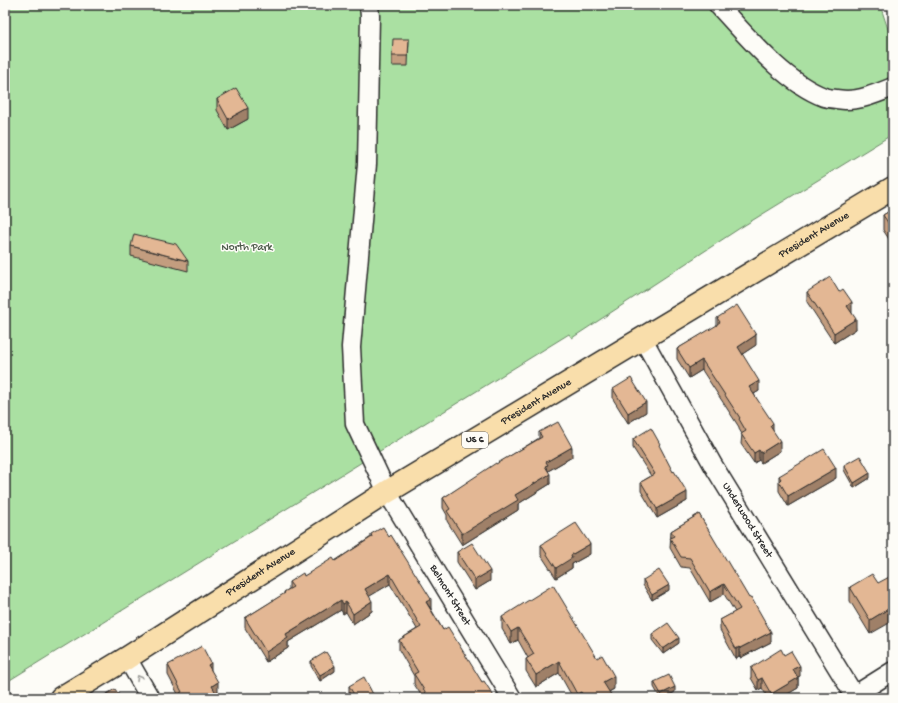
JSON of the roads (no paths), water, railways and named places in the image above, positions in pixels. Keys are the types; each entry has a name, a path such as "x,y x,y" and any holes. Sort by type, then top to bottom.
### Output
{"main road":[{"name":"President Avenue","path":"61,698 127,658 387,492 893,188"}],"street":[{"name":"Belmont Street","path":"369,5 367,164 350,347 355,424 387,492 512,698"},
{"path":"718,5 774,64 797,82 825,97 847,100 871,96 893,87"},
{"name":"Underwood Street","path":"643,339 713,465 853,697"},
{"path":"127,658 150,698"},
{"path":"853,697 893,671"}],"park label":[{"name":"North Park","path":"247,248"}]}
